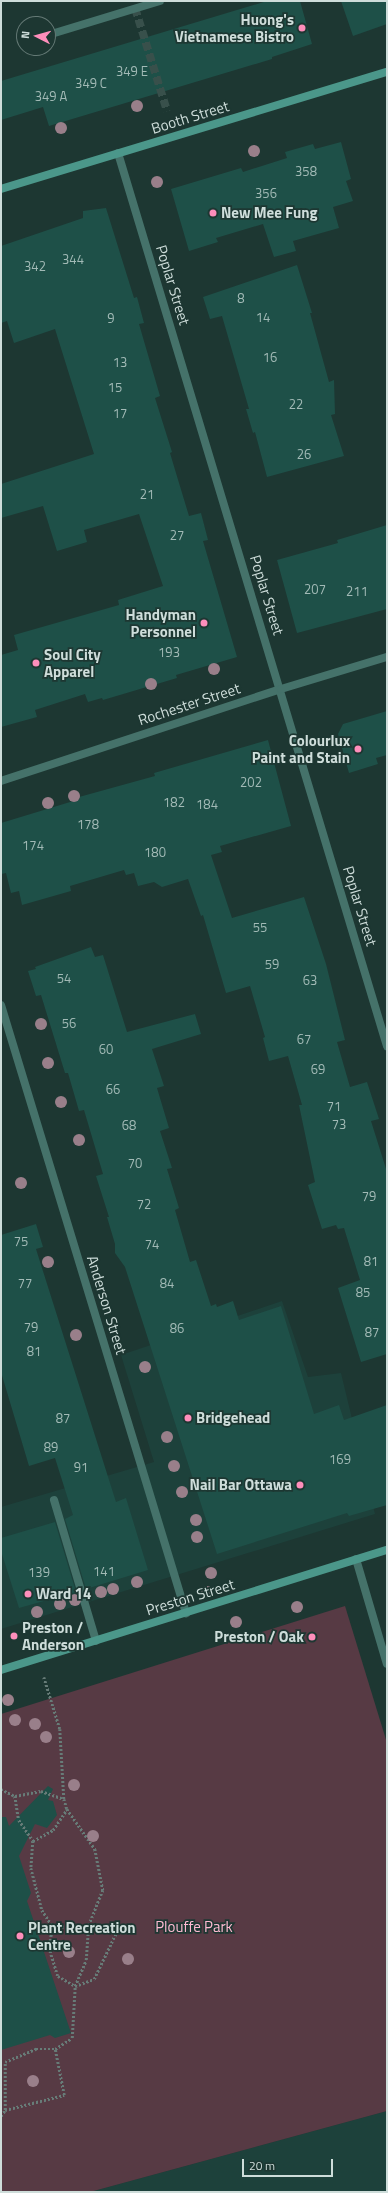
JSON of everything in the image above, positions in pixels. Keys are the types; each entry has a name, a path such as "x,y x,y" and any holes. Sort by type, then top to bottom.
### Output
{"main road":[{"name":"Booth Street","path":"1,189 387,72"},
{"name":"Preston Street","path":"1,1670 387,1550"}],"street":[{"path":"56,33 160,1"},
{"name":"Poplar Street","path":"118,153 281,689 387,1046"},
{"name":"Rochester Street","path":"1,781 281,689 387,657"},
{"name":"Anderson Street","path":"1,1005 186,1613"},
{"path":"54,1500 96,1641"},
{"path":"356,1559 387,1664"}],"path":[{"path":"1,2116 5,2110 5,2062 36,2049 55,2049 72,2038 75,1986 86,1960 88,1928 102,1890 95,1849 67,1809 64,1799 60,1729 39,1658"},
{"path":"1,1789 15,1796 41,1791 64,1799"},
{"path":"15,1796 19,1820 34,1842 31,1868 42,1910 53,1926 49,1947 58,1976 75,1986 94,1980 118,1930"},
{"path":"34,1842 52,1830 67,1809"},
{"path":"53,1926 88,1928"},
{"path":"5,2110 64,2095 55,2049"}],"shaded area":[{"path":"282,1301 308,1377 341,1373 375,1514 1,1629 1,1507 154,1462 121,1355"},
{"path":"387,2111 387,2192 90,2192"}],"green space":[{"name":"Plouffe Park","path":"345,1606 387,1743 387,2111 90,2192 1,2192 1,1714"}],"building":[{"path":"267,1 300,1 312,44 272,57 272,59 49,126 43,107 1,120 1,81"},
{"path":"341,1 387,1 387,24 353,36"},
{"path":"341,142 351,179 346,181 353,201 333,207 339,228 293,241 296,251 274,257 263,224 216,238 218,242 189,251 171,189 241,168 243,172 287,158 285,152 313,144 315,149"},
{"path":"106,208 134,298 137,297 144,323 139,324 160,396 155,398 172,452 170,453 189,516 201,513 208,540 203,541 237,657 176,675 177,678 103,700 102,698 88,702 85,694 35,710 37,717 1,727 1,655 18,650 14,635 119,605 118,600 163,586 139,514 84,530 87,542 57,551 43,506 1,518 1,484 94,454 55,329 14,343 7,321 1,323 1,246 83,218 83,211"},
{"path":"297,265 312,313 310,313 329,382 334,380 335,414 331,415 344,456 267,477 255,432 253,433 246,409 249,409 222,316 210,319 203,297"},
{"path":"387,525 387,609 297,633 277,560 338,543 337,540"},
{"name":"Colourlux Paint and Stain","path":"387,711 387,755 376,758 378,764 349,773 338,734 343,724"},
{"path":"268,740 291,826 220,846 222,852 211,855 232,918 304,897 326,964 345,1040 337,1042 350,1087 367,1082 379,1119 371,1121 387,1172 387,1354 361,1362 338,1288 360,1280 344,1228 338,1229 336,1225 322,1229 308,1185 315,1182 299,1105 302,1105 288,1056 269,1061 263,1038 265,1037 250,986 226,993 203,915 201,916 188,879 162,887 154,882 138,886 134,873 126,875 124,870 70,886 71,891 22,905 19,891 11,893 6,873 1,874 1,823 80,799 79,797 155,776 154,773"},
{"path":"91,947 95,957 103,955 127,1032 195,1014 201,1034 152,1049 164,1086 157,1088 169,1128 160,1131 172,1168 167,1169 179,1208 175,1210 190,1262 196,1260 211,1306 216,1304 217,1307 233,1301 239,1320 281,1306 314,1414 339,1405 344,1420 387,1405 387,1505 349,1516 347,1513 217,1554 125,1267 115,1253 115,1244 107,1217 109,1217 96,1176 103,1174 84,1110 79,1111 68,1073 65,1073 41,995 36,996 28,971 36,969 35,967"},
{"path":"36,1224 43,1247 36,1249 116,1502 126,1498 148,1570 86,1589 65,1519 73,1515 55,1458 29,1466 1,1372 1,1235"},
{"path":"55,1522 76,1592 19,1608 1,1551 1,1538"},
{"name":"Plant Recreation Centre","path":"48,1786 53,1789 48,1800 53,1801 57,1815 47,1828 35,1824 19,1856 31,1893 27,1901 71,2033 55,2038 50,2035 1,2050 1,1817 6,1817 9,1826"}],"tunnel":[{"path":"135,8 167,111"}],"place":[{"name":"Huong's Vietnamese Bistro","path":"302,28"},
{"name":"New Mee Fung","path":"213,213"},
{"name":"Handyman Personnel","path":"204,623"},
{"name":"Soul City Apparel","path":"36,663"},
{"name":"Colourlux Paint and Stain","path":"358,749"},
{"name":"Bridgehead","path":"188,1418"},
{"name":"Nail Bar Ottawa","path":"300,1485"},
{"name":"Ward 14","path":"28,1594"},
{"name":"Preston / Anderson","path":"14,1636"},
{"name":"Preston / Oak","path":"312,1637"},
{"name":"Plant Recreation Centre","path":"20,1936"}]}
